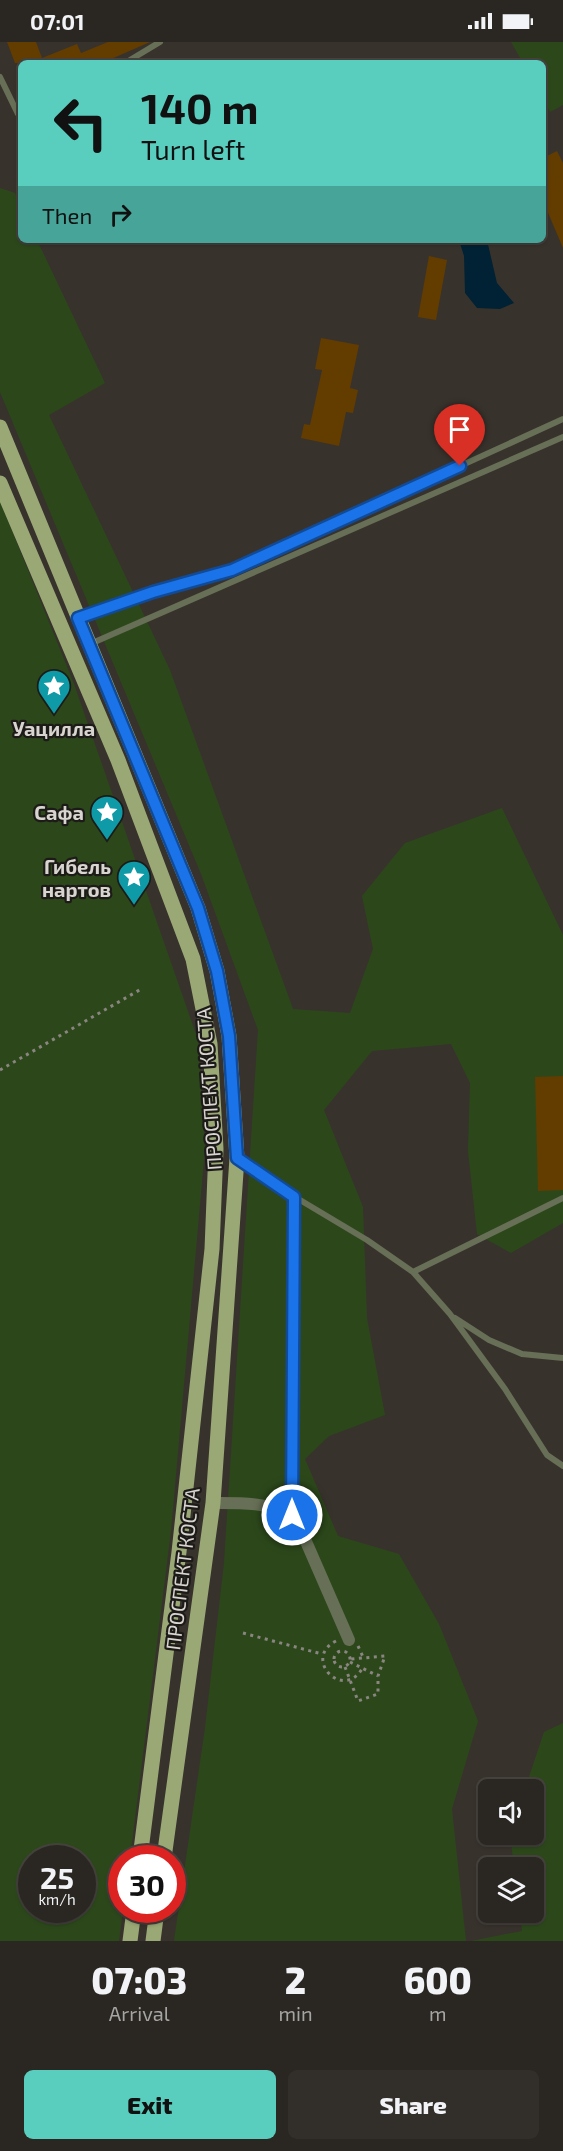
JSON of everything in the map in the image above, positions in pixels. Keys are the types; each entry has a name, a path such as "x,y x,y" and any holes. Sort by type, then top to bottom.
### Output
{"main road":[{"name":"ПРОСПЕКТ КОСТА","path":"0,428 198,908 217,971 229,1036 237,1158 213,1503 166,1845"},
{"name":"ПРОСПЕКТ КОСТА","path":"0,483 118,760 192,959 210,1044 216,1149 212,1249 179,1552 142,1845"},
{"path":"130,1941 132,1923"},
{"path":"153,1941 155,1923"}],"street":[{"path":"237,1158 294,1197 292,1515 301,1530 349,1640"},
{"path":"213,1503 256,1506 292,1515"}],"lane":[{"path":"130,60 160,42"},
{"path":"0,77 18,114"},
{"path":"78,618 153,592 232,570 563,419"},
{"path":"89,644 563,437"},
{"path":"294,1197 367,1240 413,1272 450,1314 505,1389 547,1455 563,1466"},
{"path":"413,1272 563,1198"},
{"path":"450,1314 489,1340 522,1354 563,1358"}],"path":[{"path":"0,1070 143,988"},
{"path":"243,1633 323,1654"},
{"path":"362,1669 350,1680 337,1680 329,1676 324,1669 323,1654 333,1642 349,1640 357,1644 364,1659"},
{"path":"345,1667 336,1664 336,1654 345,1651 350,1661 378,1676"},
{"path":"385,1656 378,1676 378,1694 365,1701 358,1701 345,1667 350,1661 385,1656"}],"green space":[{"path":"511,42 563,42 563,105 550,112 546,105 546,60 521,60"},
{"path":"0,188 15,193 18,200 18,243 38,243 105,383 49,415 170,670 293,1009 350,1013 373,949 362,896 405,843 502,808 563,935 563,1223 511,1253 477,1234 468,1151 470,1083 451,1044 372,1051 324,1110 363,1207 367,1318 385,1415 329,1436 305,1459 338,1536 399,1554 439,1624 478,1721 452,1809 466,1941 174,1941 177,1923 186,1923 186,1859 205,1728 224,1563 258,1030 201,874 0,392"},
{"path":"0,501 74,684 198,1040 205,1148 171,1531 132,1845 108,1845 108,1923 121,1923 119,1941 0,1941"},
{"path":"563,1723 563,1941 471,1941 522,1931 521,1923 544,1923 544,1857 513,1857 511,1845 544,1845 544,1779 528,1779 544,1732"}],"water":[{"path":"460,243 488,243 497,283 514,303 500,309 477,308 465,293 464,256"}],"building":[{"path":"7,42 36,42 42,58 77,44 81,53 108,42 150,42 109,60 18,60 18,63 15,63"},
{"path":"557,151 563,163 563,248 546,208 546,156"},
{"path":"429,256 447,260 436,320 418,317"},
{"path":"321,338 359,345 350,388 358,390 353,413 346,412 339,446 301,438 304,424 310,425 322,370 315,369"},
{"path":"563,1076 563,1190 538,1191 535,1077"}],"place":[{"name":"Уацилла","path":"54,715"},
{"name":"Сафа","path":"107,841"},
{"name":"Гибель нартов","path":"134,906"}],"route":[{"path":"292,1515 294,1197 237,1158 229,1036 217,971 198,908 78,618 153,592 232,570 460,466"}]}
